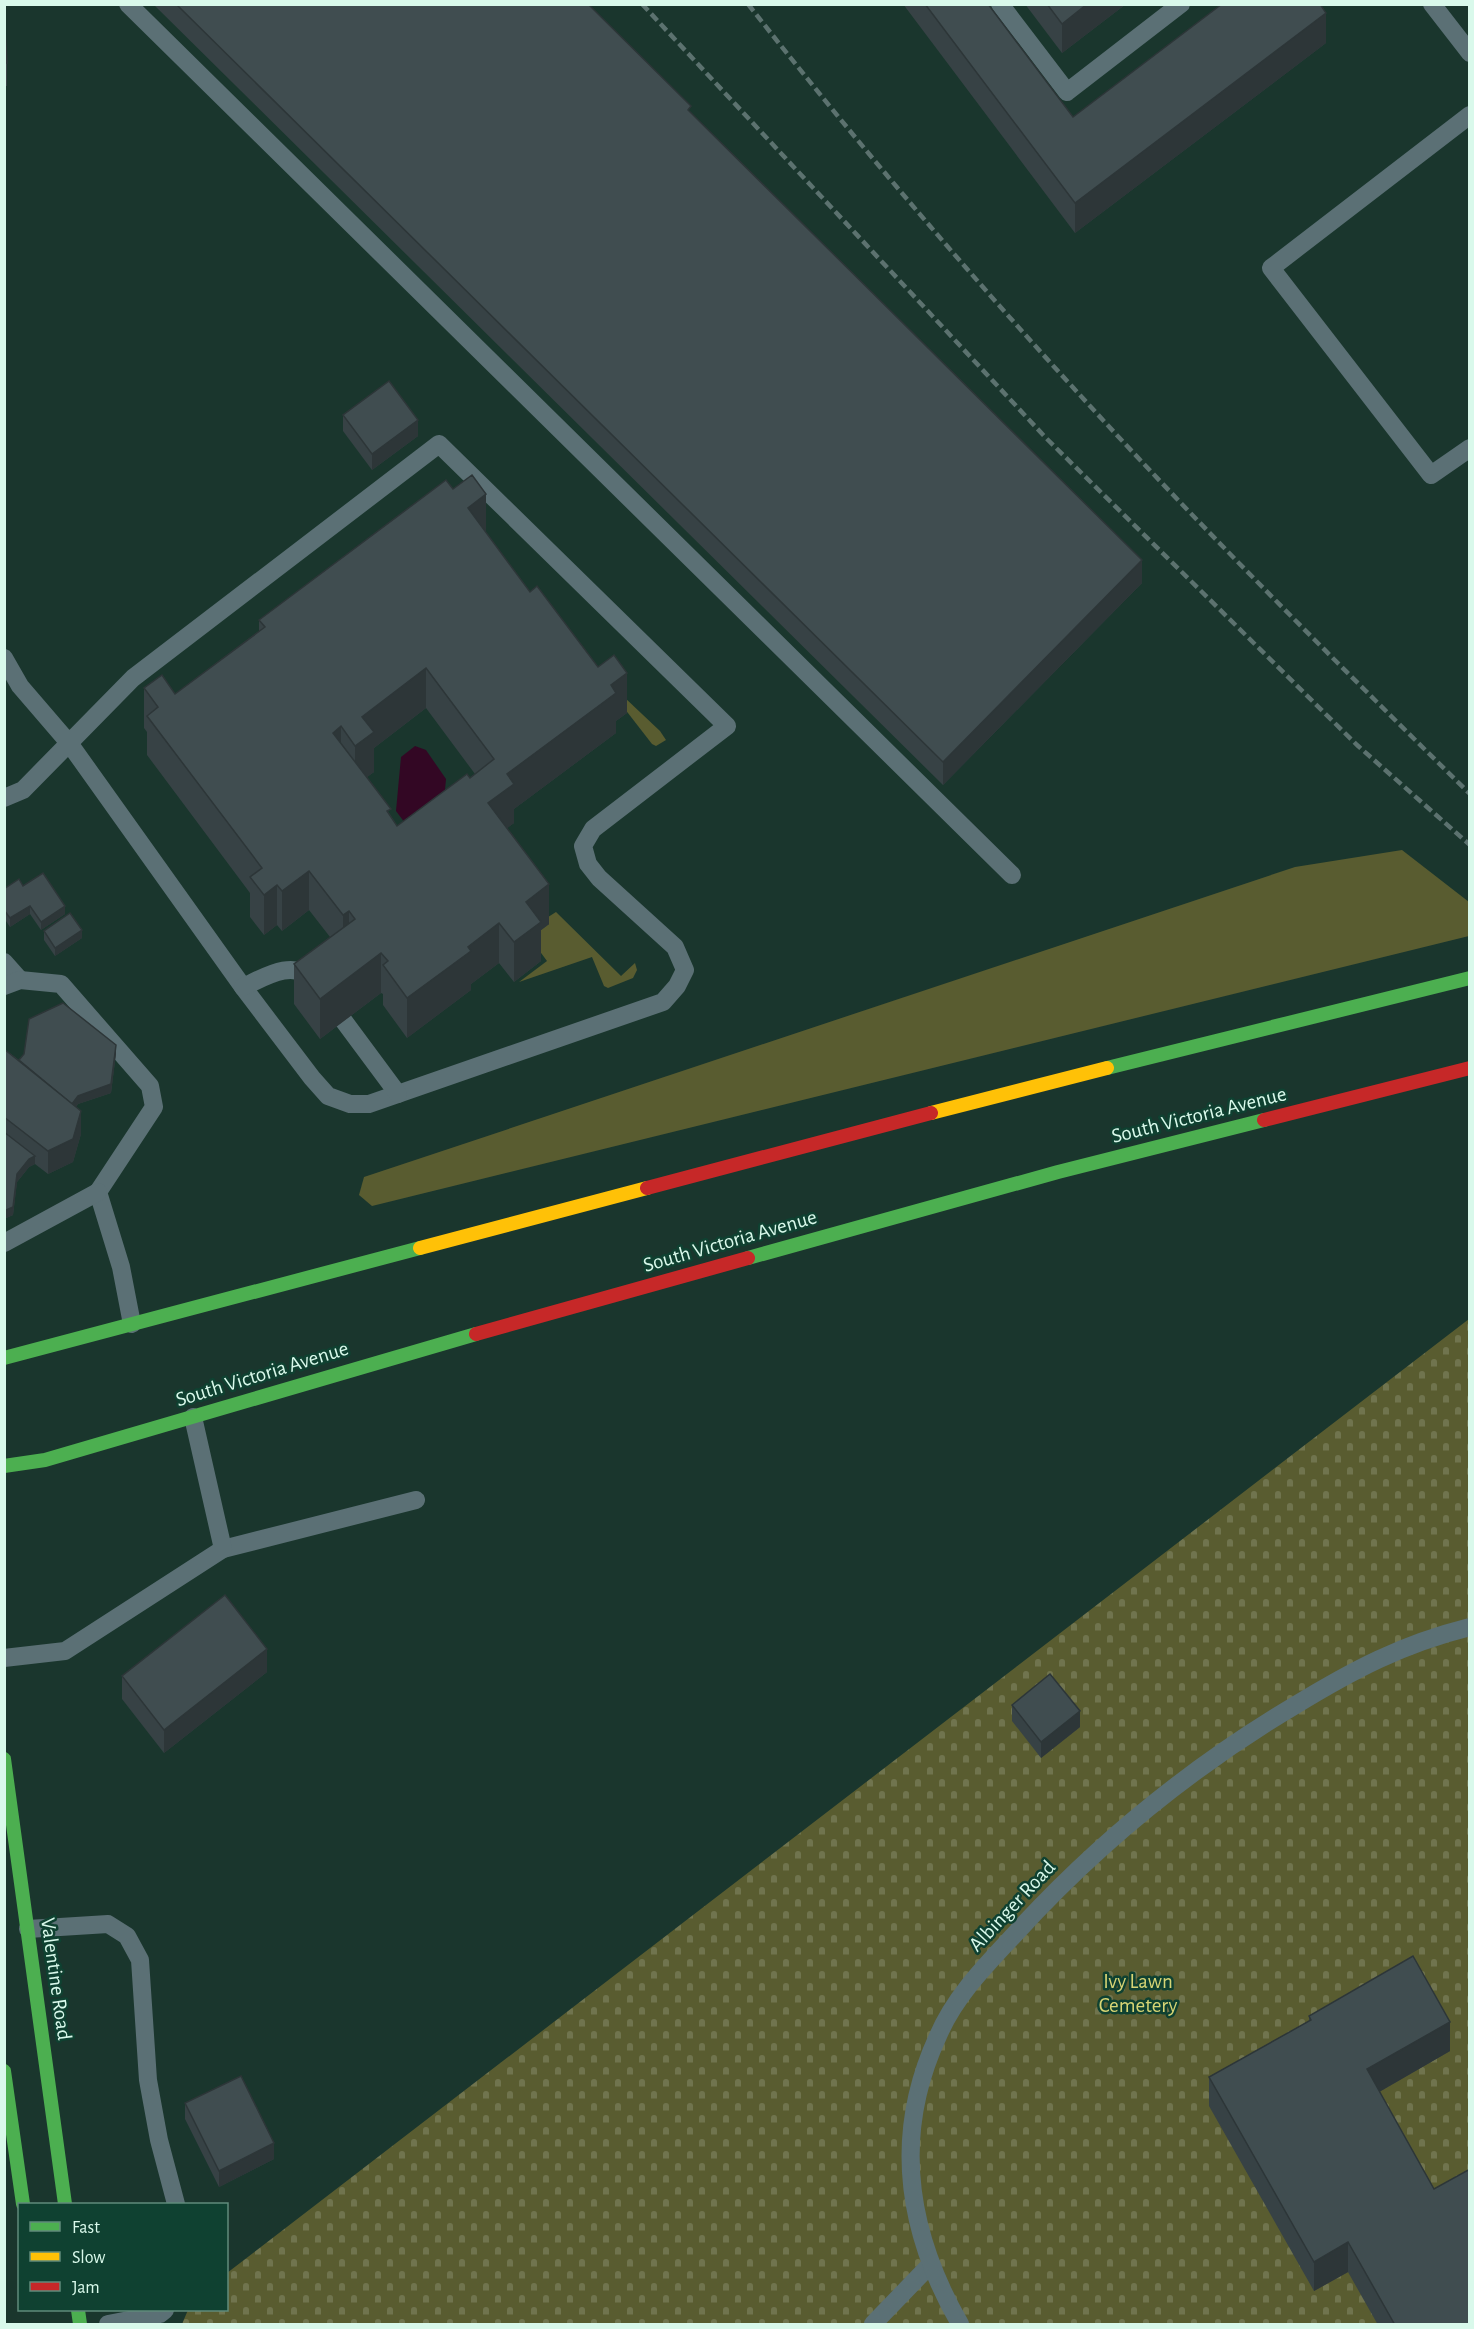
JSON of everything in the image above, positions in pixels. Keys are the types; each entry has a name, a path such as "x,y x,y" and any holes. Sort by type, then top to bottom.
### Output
{"main road":[{"path":"4,1358 1033,1086 1470,978"},
{"name":"South Victoria Avenue","path":"4,1466 45,1460 425,1348 1047,1175 1470,1068"},
{"name":"Valentine Road","path":"4,1759 65,2203"},
{"path":"4,2071 23,2203"}],"lane":[{"path":"128,4 1012,875"},
{"path":"1000,4 1067,92 1181,4"},
{"path":"1432,4 1470,53"},
{"path":"1470,115 1271,268 1431,475 1470,448"},
{"path":"4,658 20,686 69,743 243,987 328,1096 350,1104 369,1104 663,1002 677,986 684,970 675,947 599,878 588,864 583,846 593,829 727,726 439,444 133,678 69,743 22,790 4,798"},
{"path":"4,962 12,983 61,984 150,1086 154,1107 98,1192 4,1243"},
{"path":"243,987 279,971 297,969 311,976 398,1094"},
{"path":"98,1192 121,1267 132,1324"},
{"path":"193,1417 223,1549"},
{"path":"4,1658 65,1651 223,1549 416,1500"},
{"name":"Albinger Road","path":"960,2325 930,2265 919,2232 911,2188 911,2132 916,2098 938,2035 955,2005 975,1978 1055,1890 1144,1810 1240,1738 1342,1677 1386,1654 1431,1637 1470,1627"},
{"path":"28,1929 108,1924 127,1936 140,1960 148,2080 159,2140 175,2203"},
{"path":"873,2325 930,2265"},
{"path":"108,2325 163,2312"}],"green space":[{"path":"606,680 660,731 666,740 656,746 652,744 614,695"},
{"path":"1402,850 1469,902 1469,936 372,1206 359,1195 364,1177 1295,867"},
{"path":"556,912 621,976 635,963 637,970 633,978 608,988 604,986 592,957 519,982 547,961 530,938 549,924 545,919"},
{"name":"Ivy Lawn Cemetery","path":"1469,1319 1469,2324 182,2324 188,2311 228,2311 228,2272"}],"shaded area":[{"path":"415,746 426,750 446,779 444,801 405,823 396,811 401,757"}],"building":[{"path":"176,4 588,4 691,106 688,110 1142,560 943,762"},
{"path":"925,4 988,4 1073,117 1222,4 1320,4 1326,13 1075,203"},
{"path":"1047,4 1087,4 1062,24"},
{"path":"4,12 7,63 4,63"},
{"path":"389,381 418,420 372,454 343,415"},
{"path":"472,475 486,494 468,508 530,592 537,586 598,667 614,655 627,673 611,685 616,693 507,774 514,784 488,803 549,884 526,902 541,922 514,942 499,923 468,947 471,951 407,998 383,965 388,961 381,953 320,999 294,964 355,919 349,911 343,915 309,871 282,891 277,885 264,895 250,877 262,868 147,716 158,707 144,688 162,675 175,694 265,627 259,620 446,480 453,489","holes":["426,668 494,759 470,778 467,774 397,826 387,811 391,809 333,733 341,726 355,746 374,732 362,717"]},
{"path":"43,873 65,906 41,922 30,906 10,918 4,910 4,889 19,879 23,886"},
{"path":"70,913 82,930 55,948 44,931"},
{"path":"63,1003 116,1045 111,1084 78,1096 72,1104 19,1060 24,1054 29,1019"},
{"path":"4,1049 81,1111 73,1139 48,1151 4,1117"},
{"path":"4,1132 35,1156 29,1159 17,1174 13,1207 4,1211"},
{"path":"225,1595 267,1649 164,1730 122,1676"},
{"path":"1050,1674 1080,1711 1041,1742 1012,1705"},
{"path":"1413,1956 1450,2022 1367,2069 1434,2189 1470,2169 1470,2325 1395,2325 1348,2242 1314,2262 1209,2077 1311,2020 1309,2016"},
{"path":"241,2076 274,2143 219,2171 185,2103"}],"railway":[{"path":"642,4 1046,438 1357,745 1470,845"},
{"path":"748,4 915,208 1090,406 1230,554 1470,794"}],"traffic: fast":[{"path":"1107,1068 1470,978"},
{"path":"748,1258 1058,1172 1264,1120"},
{"path":"4,1358 420,1248"},
{"path":"4,1466 45,1460 476,1334"},
{"path":"4,1759 65,2203"},
{"path":"4,2071 23,2203"},
{"path":"78,2311 80,2324"}],"traffic: slow":[{"path":"931,1113 1107,1068"},
{"path":"420,1248 647,1188"}],"traffic: jam":[{"path":"1264,1120 1470,1068"},
{"path":"647,1188 931,1113"},
{"path":"476,1334 748,1258"}]}
